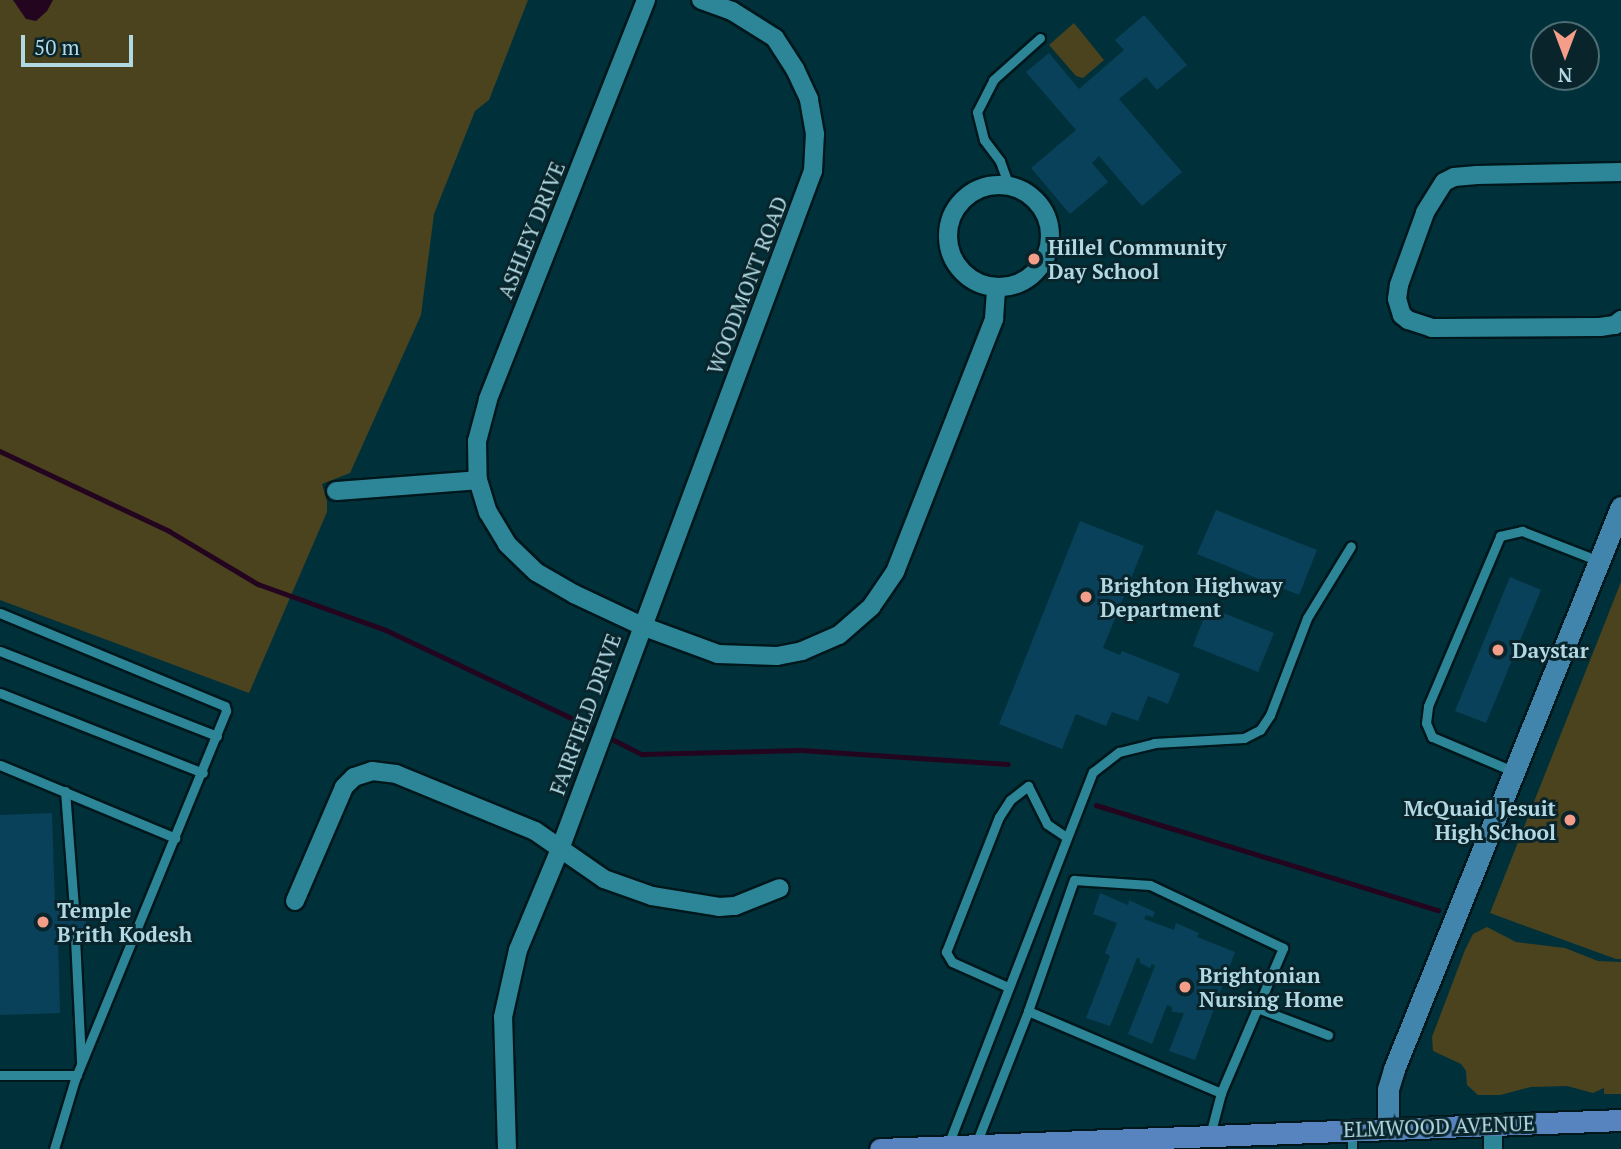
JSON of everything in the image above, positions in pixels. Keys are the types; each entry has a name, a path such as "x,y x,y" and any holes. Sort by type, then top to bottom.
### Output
{"main road":[{"name":"ELMWOOD AVENUE","path":"880,1149 1189,1143 1210,1135 1352,1139 1388,1128 1621,1120"}],"street":[{"name":"ASHLEY DRIVE","path":"642,626 553,582 520,558 488,512 478,480 477,441 488,400 646,0"},
{"name":"WOODMONT ROAD","path":"642,626 813,171 815,134 809,99 795,69 775,38 732,11 701,0"},
{"path":"1621,172 1477,174 1454,177 1444,182 1425,213 1399,285 1397,299 1402,315 1408,320 1432,328 1600,327 1615,325 1621,320"},
{"path":"994,185 1009,186 1025,192 1043,210 1050,234 1048,251 1041,266 1028,279 1013,286 996,288 967,277 956,266 949,252 948,229 955,208 966,196 994,185"},
{"name":"FAIRFIELD DRIVE","path":"507,1149 503,1047 506,993 518,950 560,849 642,626 718,654 758,657 802,651 824,643 857,622 895,572 990,330 996,288"},
{"path":"335,491 478,480"},
{"path":"1388,1128 1387,1098 1394,1069 1516,773 1621,507"},
{"path":"295,901 344,787 354,776 372,771 396,774 535,831 604,879 652,896 719,907 736,906 780,888"},
{"path":"1493,1124 1493,1149"}],"lane":[{"path":"1009,186 1000,161 984,140 977,112 993,80 1040,38"},
{"path":"1516,773 1432,737 1426,723 1428,706 1500,536 1516,530 1600,561"},
{"path":"948,1147 1093,772 1119,752 1154,743 1244,738 1260,730 1270,715 1307,618 1351,546"},
{"path":"0,612 225,706 226,711 203,773 77,1075 54,1149"},
{"path":"0,651 217,736"},
{"path":"0,693 203,773"},
{"path":"0,765 175,838"},
{"path":"1008,987 952,962 946,952 999,817 1010,800 1028,786 1047,824 1066,837"},
{"path":"65,791 74,907"},
{"path":"976,1146 1074,880 1150,885 1283,948 1221,1093 1210,1135"},
{"path":"75,938 81,1065"},
{"path":"1257,1008 1328,1035"},
{"path":"1028,1010 1221,1093"},
{"path":"0,1075 77,1075"}],"shaded area":[{"path":"0,0 528,0 489,100 475,111 434,214 421,315 350,473 322,484 327,512 249,693 0,600"},
{"path":"13,0 53,0 47,11 36,21 26,19"},
{"path":"1074,23 1104,60 1083,78 1076,76 1049,45"},
{"path":"1621,582 1621,959 1616,959 1490,913"},
{"path":"1487,927 1516,942 1565,948 1598,961 1621,962 1621,1094 1604,1094 1604,1088 1593,1093 1567,1086 1531,1087 1500,1095 1478,1095 1467,1085 1466,1071 1461,1064 1433,1051 1432,1037 1465,950 1473,934"}],"building":[{"path":"1144,15 1187,65 1157,90 1146,77 1119,99 1182,172 1142,206 1099,156 1092,163 1108,182 1070,214 1031,168 1076,130 1026,72 1049,53 1079,89 1124,50 1115,40"},
{"name":"Brighton Highway Department","path":"1216,510 1317,550 1299,595 1197,554"},
{"name":"Brighton Highway Department","path":"1080,521 1144,546 1103,648 1120,655 1122,651 1180,674 1168,704 1148,696 1138,721 1112,712 1106,726 1076,714 1062,749 999,724"},
{"name":"Daystar","path":"1510,577 1541,590 1486,723 1455,711"},
{"name":"Brighton Highway Department","path":"1208,607 1274,633 1258,672 1193,646"},
{"name":"Temple B'rith Kodesh","path":"52,813 55,907 85,907 87,937 58,938 60,1013 0,1015 0,815"},
{"name":"Brightonian Nursing Home","path":"1100,893 1128,905 1129,900 1155,912 1153,917 1146,915 1144,919 1174,930 1176,923 1199,933 1197,937 1235,952 1195,1060 1169,1051 1184,1013 1172,1012 1172,1007 1167,1005 1152,1044 1128,1034 1155,966 1152,964 1150,968 1140,963 1140,959 1137,958 1110,1026 1086,1018 1110,956 1105,953 1117,923 1093,914"}],"waterway":[{"path":"0,451 169,531 258,584 386,630 590,727"},
{"path":"612,739 642,754 801,750 1008,764"},
{"path":"1096,805 1438,910"}],"place":[{"name":"Hillel Community Day School","path":"1034,259"},
{"name":"Brighton Highway Department","path":"1086,597"},
{"name":"Daystar","path":"1498,650"},
{"name":"McQuaid Jesuit High School","path":"1570,820"},
{"name":"Temple B'rith Kodesh","path":"43,922"},
{"name":"Brightonian Nursing Home","path":"1185,987"}]}
